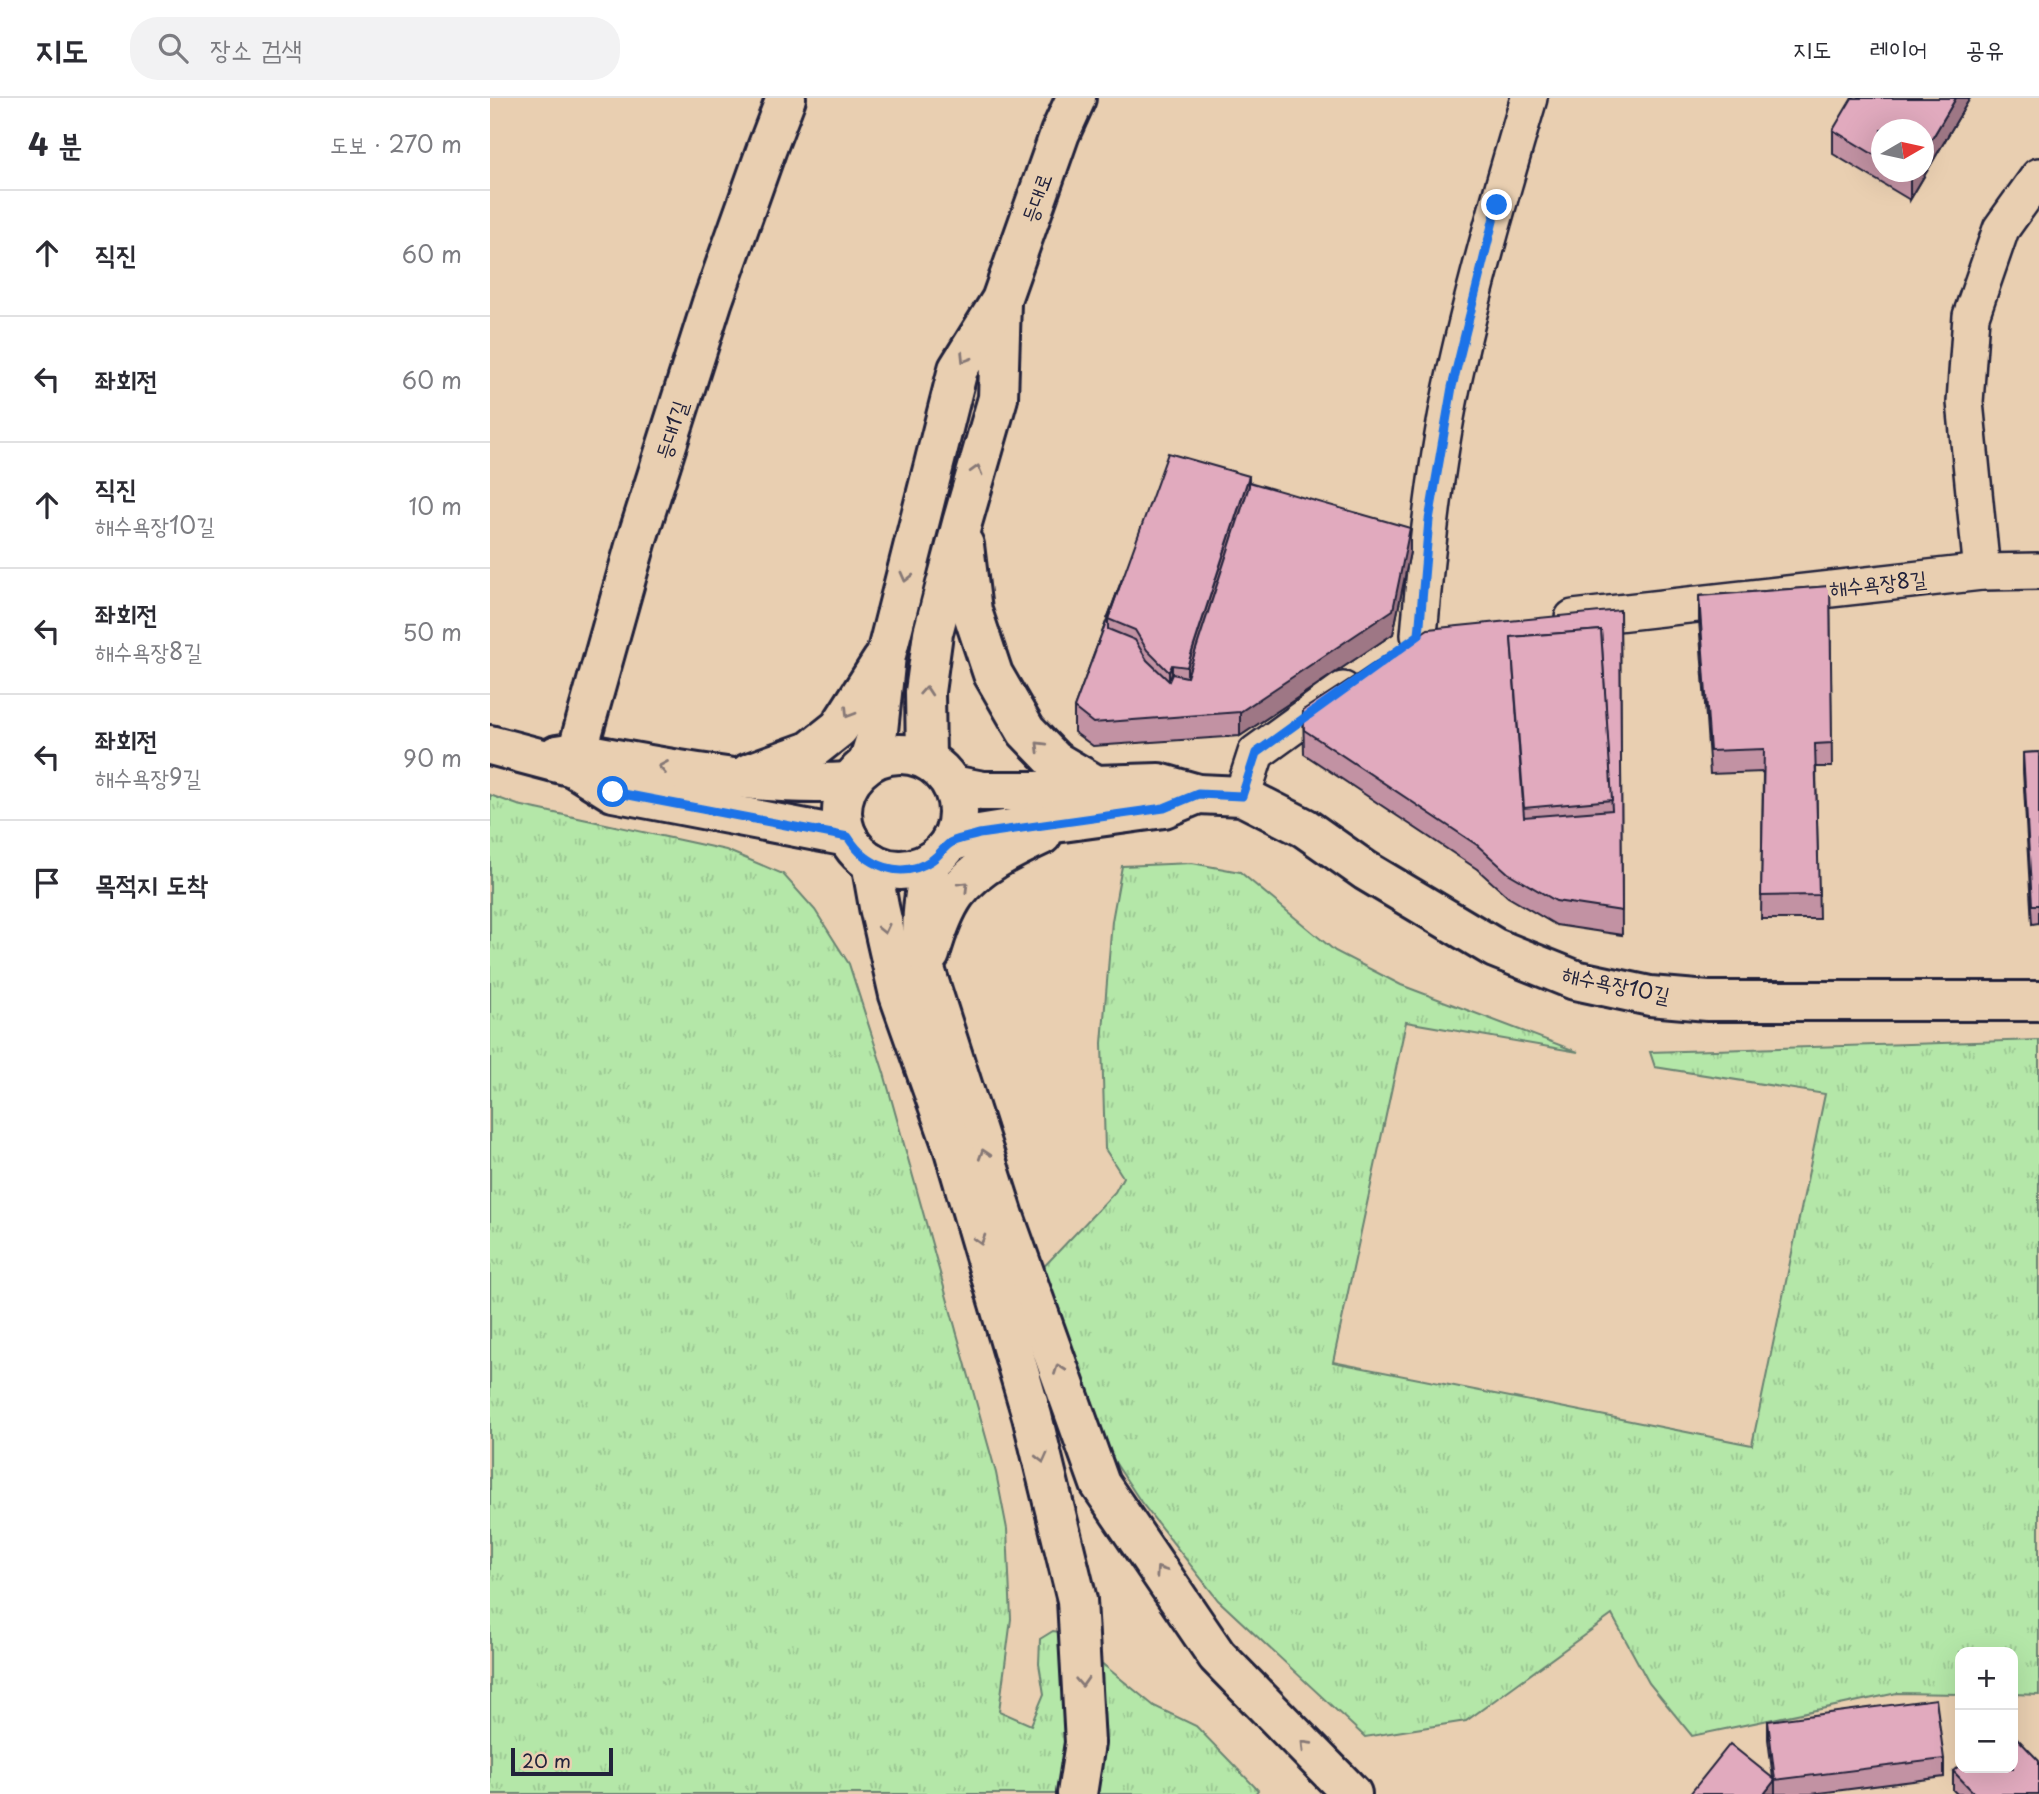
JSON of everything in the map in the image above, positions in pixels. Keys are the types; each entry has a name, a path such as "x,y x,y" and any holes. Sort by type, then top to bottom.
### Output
{"street":[{"name":"등대1길","path":"575,760 637,539 699,343 786,98"},
{"name":"등대로","path":"1001,299 1060,133 1076,98"},
{"path":"1420,639 1429,520 1452,387 1497,205 1529,98"},
{"path":"1982,572 1965,401 1972,316 2001,229 2039,176"},
{"path":"1001,299 998,398 933,634 925,692 939,772 958,808 958,819 940,852 922,913 921,936 925,969 1005,1219 1100,1484 1217,1656 1352,1794"},
{"path":"1001,299 958,369 886,655 878,731 843,800 842,819 859,849 878,906 899,995 954,1150 1032,1416 1077,1600 1085,1743 1077,1794"},
{"path":"962,523 972,611 993,674 1026,732 1055,761 1096,785"},
{"name":"해수욕장8길","path":"1542,621 1982,572 2039,571"},
{"path":"730,778 810,751 839,728 886,655"},
{"path":"1242,796 1256,753 1364,674"},
{"path":"490,745 537,758 789,783 859,773 892,754 910,754 939,772 983,791 1159,783 1198,794"},
{"path":"575,760 613,792 859,849 896,870 914,868 940,852 979,834 1164,808 1198,794"},
{"name":"해수욕장10길","path":"1198,794 1242,796 1305,828 1366,871 1495,948 1575,980 1650,996 1708,1002 2039,1001"},
{"path":"925,969 939,925 957,893 988,863 1020,845 1077,820"}],"green space":[{"path":"490,795 518,805 726,850 783,874 815,910 849,964 884,1073 996,1473 1007,1529 1011,1619 999,1711 1031,1725 1044,1694 1039,1664 1040,1639 1053,1631 1080,1635 1094,1657 1154,1706 1196,1726 1258,1790 1255,1794 490,1794"},
{"path":"1192,863 1240,872 1335,951 1401,985 1578,1052 1406,1022 1333,1362 1752,1445 1825,1094 1655,1067 1650,1052 2039,1040 2039,1695 2018,1694 2018,1647 1955,1647 1955,1694 1897,1693 1692,1736 1649,1683 1612,1615 1466,1721 1365,1737 1218,1600 1141,1502 1073,1398 1034,1277 1115,1192 1123,1177 1105,1149 1102,1043 1112,921 1122,866"}],"building":[{"path":"1852,98 1956,98 1934,135 1934,119 1871,119 1871,153 1833,130"},
{"path":"1168,453 1249,476 1187,667 1172,665 1169,672 1147,650 1135,630 1108,619"},
{"path":"1249,482 1410,528 1393,610 1240,712 1093,723 1074,708 1122,579 1108,619 1108,629 1135,640 1147,660 1169,681 1172,674 1187,677"},
{"path":"1830,586 1832,743 1815,744 1819,895 1761,896 1764,749 1710,751 1699,596"},
{"path":"1620,610 1622,911 1556,901 1508,873 1477,845 1304,730 1303,710 1428,629","holes":["1601,630 1612,810 1524,817 1511,637"]},
{"path":"1601,630 1612,800 1524,808 1511,637"},
{"path":"2039,752 2039,905 2032,905 2023,753"},
{"path":"1936,1699 1944,1759 1775,1780 1768,1721"},
{"path":"2018,1739 2039,1761 2039,1794 1975,1794 1953,1771 2018,1773"},
{"path":"1730,1744 1775,1780 1764,1794 1690,1794"}],"route":[{"path":"613,792 848,837 857,851 871,862 896,870 923,866 938,856 950,842 979,834 1164,808 1198,794 1242,796 1256,753 1419,635 1429,520 1452,387 1497,205"}]}
